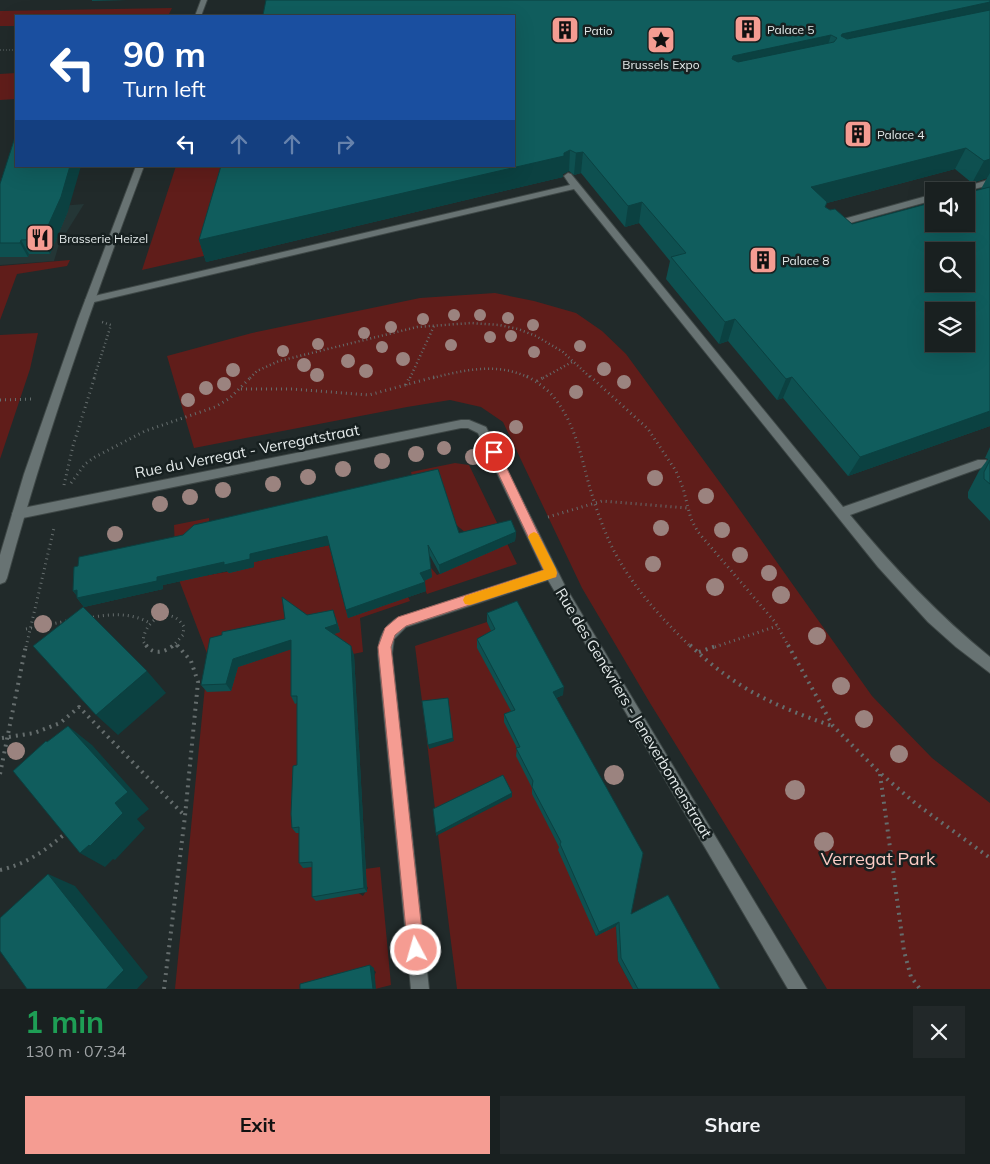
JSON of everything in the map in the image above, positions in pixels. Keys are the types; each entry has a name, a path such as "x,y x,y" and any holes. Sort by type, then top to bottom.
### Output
{"street":[{"path":"198,15 204,0"},
{"path":"0,578 54,398 140,167"},
{"path":"568,176 841,513 916,601 963,646 990,666"},
{"path":"975,186 988,183"},
{"path":"90,300 576,186"},
{"path":"823,227 925,199"},
{"name":"Rue du Verregat - Verregatstraat","path":"18,514 461,424 469,424 482,430"},
{"name":"Rue des Genévriers - Jeneverbomenstraat","path":"482,430 551,573 798,989"},
{"path":"841,513 982,464"},
{"path":"420,989 385,654 386,638 395,626 402,622 551,573"}],"path":[{"path":"0,50 15,50"},
{"path":"0,774 4,738 28,629 74,446 111,326 84,316"},
{"path":"69,486 85,464 95,457 145,431 215,406 230,398 241,389 257,371 273,363 417,327 434,325 472,322 518,329 536,336 554,347 648,429 676,471 683,488 687,508 698,532 754,596 777,626 832,726 880,773 915,802 990,858"},
{"path":"406,385 434,325"},
{"path":"537,381 572,362"},
{"path":"241,389 278,387 371,395 458,372 478,369 502,370 524,375 537,381 548,391 570,422 594,502 608,540 625,569 667,623 699,652 748,691 787,710 832,726"},
{"path":"0,400 54,398"},
{"path":"548,517 594,502 610,501 687,508"},
{"path":"85,618 120,614 131,615 150,623"},
{"path":"162,616 174,616 183,622 184,633 176,645 163,651 150,650 145,646 143,635 150,623 162,616"},
{"path":"28,629 76,620"},
{"path":"699,652 777,626"},
{"path":"164,989 185,816 198,682 194,664 188,654 176,645"},
{"path":"4,738 34,733 60,723 79,707 185,816"},
{"path":"880,773 904,951 912,977 920,989"},
{"path":"0,870 19,866 27,862 42,853 70,830"}],"shaded area":[{"path":"84,204 59,244 54,261 0,265 0,211"}],"green space":[{"path":"172,8 168,15 15,15 15,26 0,26 0,11"},
{"path":"15,73 15,99 0,100 0,74"},
{"path":"176,167 234,167 208,255 142,270"},
{"path":"70,260 67,266 17,274 0,320 0,266"},
{"name":"Verregat Park","path":"495,293 534,301 576,313 602,331 626,354 872,696 932,758 990,803 990,989 827,989 650,703 582,588 503,422 481,407 450,400 194,448 167,356 252,333 420,298"},
{"path":"38,333 30,369 0,459 0,335"},
{"path":"455,463 469,465 517,564 427,594 415,568 398,575 410,601 360,618 363,652 353,654 295,703 311,702 303,833 303,868 316,866 363,896 368,888 366,885 365,869 380,867 391,985 375,989 374,976 376,972 369,966 305,989 175,989 208,656 176,572 174,525 209,518 210,531 203,576 254,567 254,562 329,545 472,538 414,484 411,472","holes":["437,546 451,569 437,575 421,556"]},
{"path":"487,622 495,638 478,648 515,718 520,754 549,819 596,936 616,926 618,961 633,989 457,989 415,646"}],"building":[{"path":"266,0 990,0 990,2 842,34 841,36 847,39 990,10 990,159 984,161 966,148 811,187 827,202 825,207 830,210 835,209 852,224 925,204 925,232 975,232 975,191 990,187 990,411 860,457 792,377 786,379 735,319 725,322 671,257 686,253 642,202 628,206 583,152 576,153 570,150 564,153 564,156 199,240 221,167 515,167 515,15 263,15","holes":["831,35 837,38 834,42 738,62 732,59 733,56"]},
{"path":"15,137 15,167 70,167 61,197 42,239 21,240 20,243 0,243 0,184"},
{"path":"990,460 990,484 984,479 984,472"},
{"path":"438,469 459,533 511,520 516,532 439,565 428,545 431,569 420,573 425,582 346,610 327,536 250,554 250,559 224,565 224,562 157,577 157,581 77,598 77,590 73,591 74,567 78,566 79,557 183,535 194,525"},
{"path":"282,597 307,615 333,610 337,624 325,628 351,646 364,888 312,897 312,862 299,863 299,827 292,828 291,814 293,766 297,765 297,696 291,696 291,640 233,659 226,684 201,685 210,638 222,635 222,632 285,619"},
{"path":"517,601 564,687 553,692 643,853 631,914 668,895 720,989 638,989 621,958 619,922 599,932 560,844 561,842 532,787 533,781 516,748 520,747 504,714 515,710 477,639 495,629 487,613"},
{"path":"83,607 147,671 96,715 33,646"},
{"path":"448,698 453,738 428,745 422,701"},
{"path":"68,726 128,792 115,803 123,813 90,846 80,853 13,771 46,741"},
{"path":"503,775 512,793 436,833 433,809"},
{"path":"48,874 124,970 106,989 27,989 0,951 0,918"},
{"path":"370,965 373,989 300,989 300,984"}],"slow traffic":[{"path":"470,600 551,573 534,537"}],"place":[{"name":"Palace 5","path":"748,29"},
{"name":"Patio","path":"565,30"},
{"name":"Brussels Expo","path":"661,40"},
{"name":"Palace 4","path":"858,134"},
{"name":"Brasserie Heizel","path":"40,238"},
{"name":"Palace 8","path":"763,260"}],"route":[{"path":"416,950 384,647 389,632 402,622 551,573 494,452"}]}
